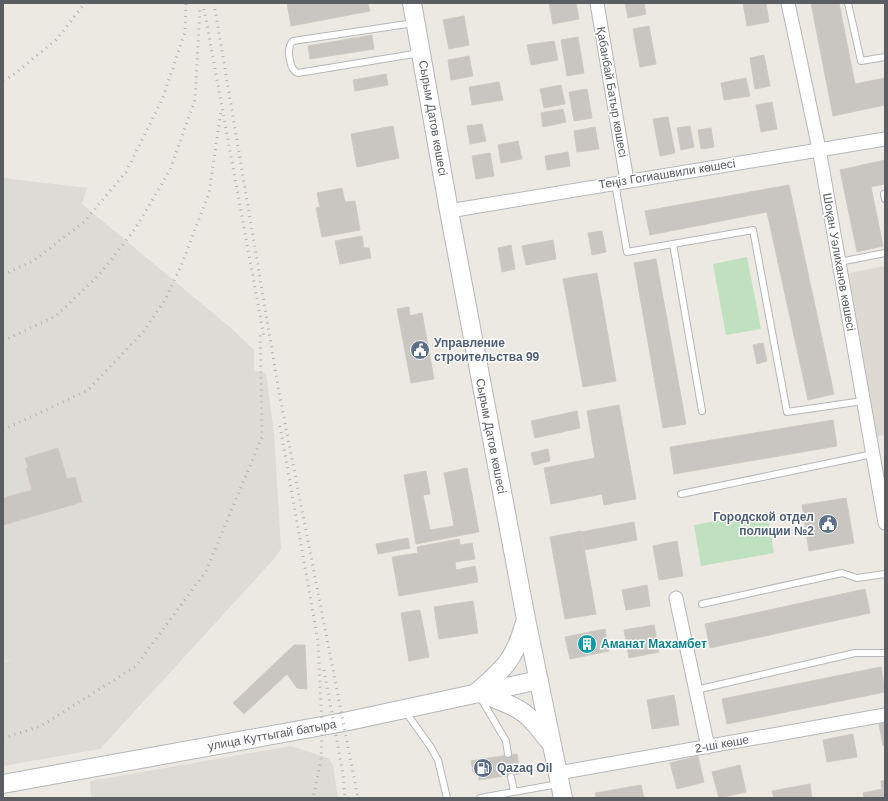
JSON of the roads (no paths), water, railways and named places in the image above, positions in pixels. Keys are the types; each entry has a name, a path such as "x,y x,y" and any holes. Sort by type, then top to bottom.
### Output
{"main road":[{"name":"Сырым Датов көшесі","path":"412,3 449,211 526,619 560,785"},
{"path":"526,619 520,641 512,657 501,672 477,692 507,704 523,713 536,724 552,745"},
{"name":"улица Куттыгай батыра","path":"3,784 322,726 539,680"}],"street":[{"name":"Қабанбай Батыр көшесі","path":"597,3 621,182"},
{"name":"Шоқан Уәлиханов көшесі","path":"788,3 819,149 885,523"},
{"name":"Теңіз Гогиашвили көшесі","path":"449,211 885,139"},
{"path":"676,598 708,747"},
{"name":"2-ші көше","path":"560,785 708,747 885,715"}],"lane":[{"path":"848,3 861,61 885,57"},
{"path":"415,23 293,41 290,43 289,47 291,68 294,72 298,73 421,52"},
{"path":"621,182 627,252 753,230 787,412 863,401"},
{"path":"885,194 885,199"},
{"path":"673,244 702,412"},
{"path":"839,262 885,253"},
{"path":"680,494 873,454"},
{"path":"702,604 842,573 857,578 885,574"},
{"path":"696,690 855,653 885,653"},
{"path":"477,692 506,741 508,754"},
{"path":"403,708 438,760 447,798"},
{"path":"511,777 514,791"},
{"path":"480,798 514,791 560,785"}],"railway":[{"path":"3,80 12,76 57,39 85,3"},
{"path":"3,275 33,261 84,222 126,172 162,100 185,32 186,3"},
{"path":"203,3 264,337"},
{"path":"214,3 279,392 358,798"},
{"path":"3,341 56,316 100,274 135,229 170,170 195,100 200,9"},
{"path":"3,430 88,390 143,332 165,300 181,266 209,193 221,111"},
{"path":"3,738 41,726 136,666 206,571 262,437 260,331"},
{"path":"280,426 318,641 322,726 321,760 313,798"},
{"path":"324,670 343,774 345,798"}],"place":[{"name":"Управление строительства 99","path":"420,350"},
{"name":"Городской отдел полиции №2","path":"828,524"},
{"name":"Аманат Махамбет","path":"587,644"},
{"name":"Qazaq Oil","path":"483,768"}]}
